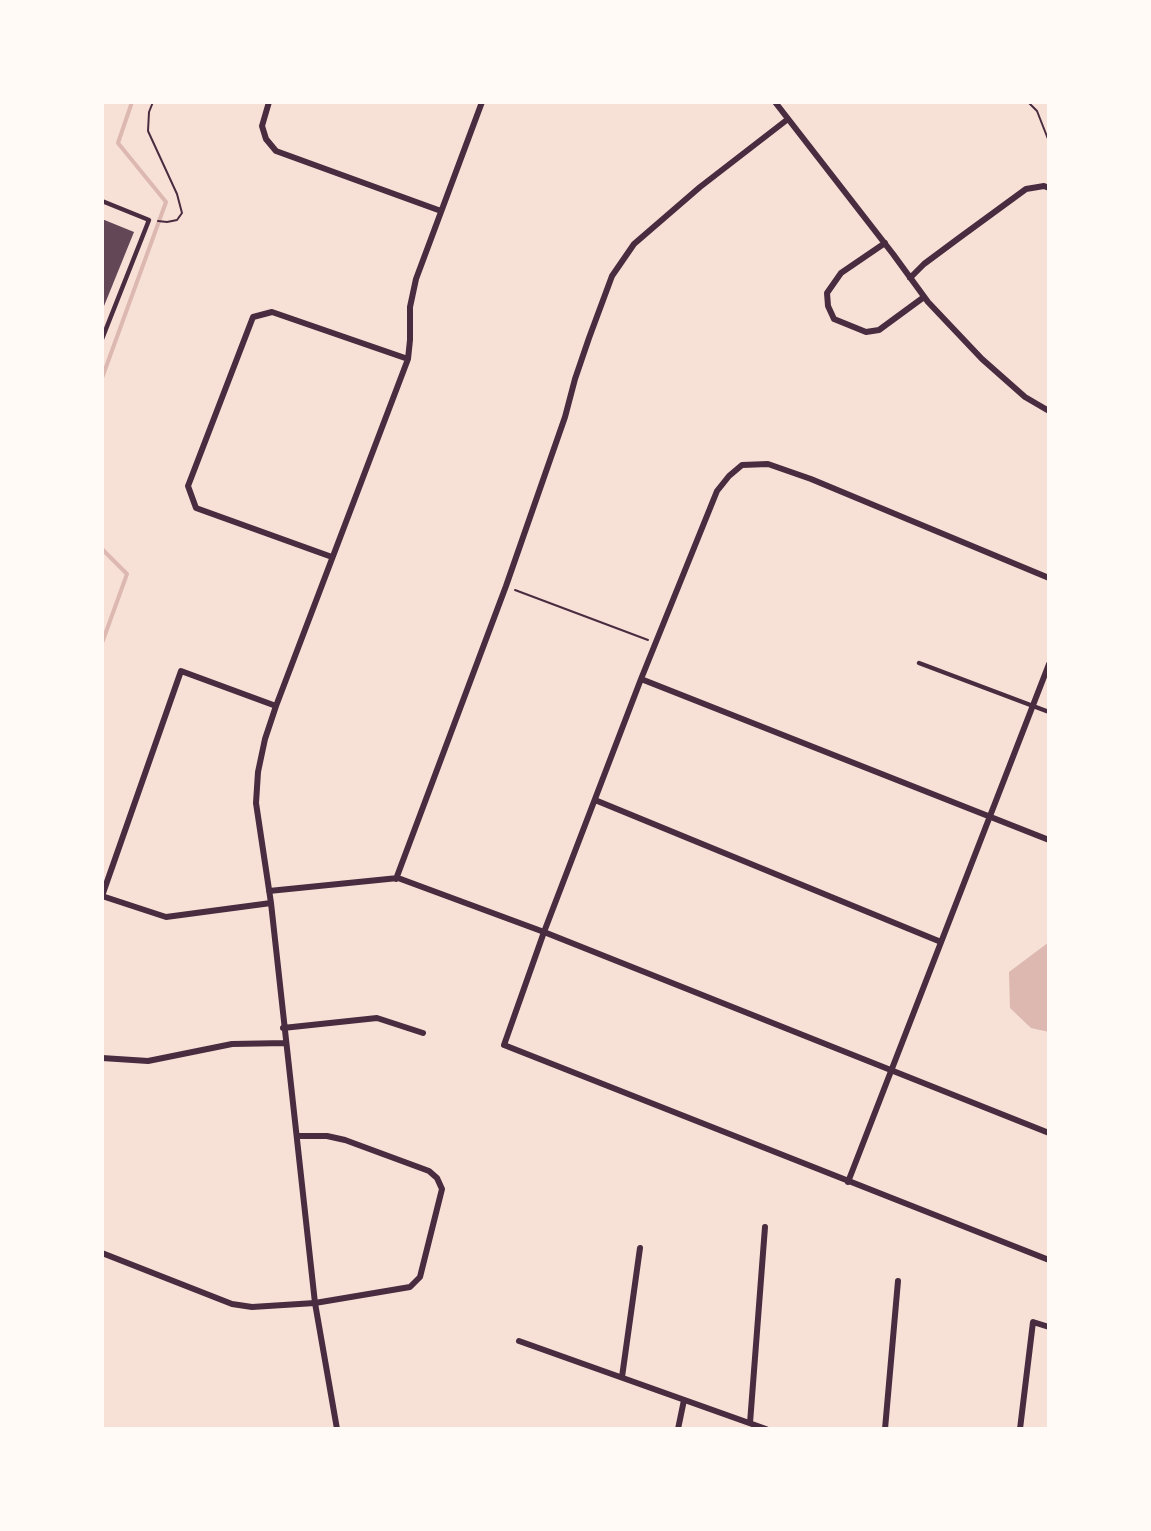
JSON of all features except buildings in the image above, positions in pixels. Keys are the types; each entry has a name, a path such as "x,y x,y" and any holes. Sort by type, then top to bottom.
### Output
{"street":[{"path":"269,102 262,126 266,139 276,151 441,211"},
{"path":"337,1429 315,1303 271,903 256,803 258,772 265,739 276,706 408,359 410,307 416,279 482,102"},
{"path":"775,102 924,297 982,359 1025,397 1049,411"},
{"path":"396,879 506,586 565,417 588,338 612,276 634,244 700,187 788,119"},
{"path":"910,278 924,264 1026,189 1044,186 1049,188"},
{"path":"885,243 841,273 827,293 828,306 834,319 866,332 879,330 924,297"},
{"path":"332,557 196,508 188,486 253,317 272,312 408,359"},
{"path":"1049,578 811,479 768,464 742,465 729,476 717,491 641,679 544,932 504,1045 1049,1260"},
{"path":"848,1182 1049,664"},
{"path":"271,903 166,917 102,896 182,671 276,706"},
{"path":"641,679 1049,840"},
{"path":"595,800 941,942"},
{"path":"269,891 396,879 544,932 1049,1133"},
{"path":"283,1028 377,1018 423,1034"},
{"path":"102,1058 148,1061 232,1044 286,1043"},
{"path":"102,1253 232,1304 252,1307 315,1303 410,1287 420,1277 442,1189 437,1178 429,1171 345,1140 327,1136 297,1136"},
{"path":"750,1423 765,1227"},
{"path":"622,1377 640,1248"},
{"path":"885,1429 898,1281"},
{"path":"1020,1429 1033,1322 1049,1327"},
{"path":"519,1341 766,1429"},
{"path":"678,1429 684,1400"}],"lane":[{"path":"102,201 149,220 102,339"},
{"path":"919,663 1049,712"}],"path":[{"path":"149,220 166,222 177,220 182,213 177,194 148,131 149,112 153,102"},
{"path":"1028,102 1037,111 1049,147"},
{"path":"506,586 656,643"}],"shaded area":[{"path":"1049,942 1049,1032 1031,1028 1010,1008 1009,972"}],"waterway":[{"path":"102,378 166,202 118,143 132,102"},
{"path":"102,549 127,574 102,643"}]}
